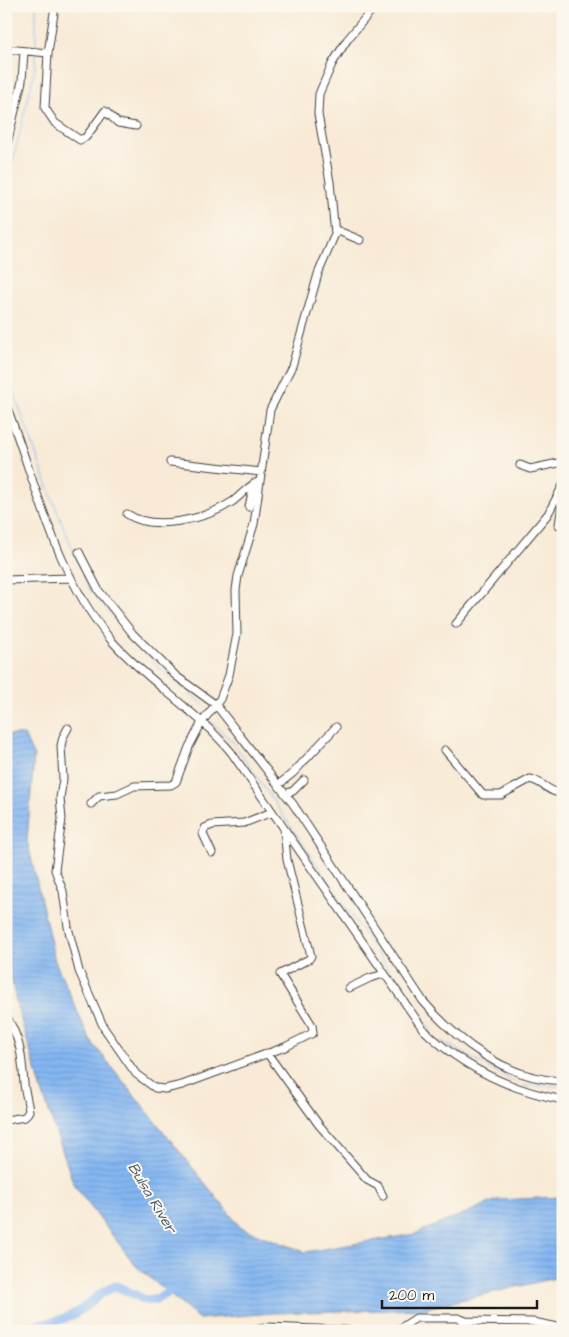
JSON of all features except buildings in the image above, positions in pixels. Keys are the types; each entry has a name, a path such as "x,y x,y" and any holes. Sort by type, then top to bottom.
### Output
{"street":[{"path":"55,6 48,52 44,103 47,112 56,123 80,140 86,137 105,111 118,123 136,126"},
{"path":"249,508 260,472 270,410 292,366 318,274 334,239 336,230 318,114 319,94 332,64 347,40 376,6"},
{"path":"6,49 48,52"},
{"path":"6,148 22,81 24,51"},
{"path":"336,230 360,240"},
{"path":"6,405 70,578 96,620 124,653 202,722 234,756 423,1029 458,1059 478,1071 518,1088 563,1100"},
{"path":"170,462 260,472"},
{"path":"520,465 530,469 563,462"},
{"path":"127,514 143,521 170,523 182,521 231,503 257,482"},
{"path":"91,804 99,796 117,794 134,786 171,785 176,782 202,722 216,705 229,675 235,649 238,576 254,524 257,482"},
{"path":"456,624 548,514 563,485"},
{"path":"557,497 562,505 559,525"},
{"path":"79,552 99,591 141,644 176,676 216,705 285,794 423,1001 434,1014 463,1039 494,1060 534,1076 563,1081"},
{"path":"6,580 70,578"},
{"path":"278,786 290,777 336,727"},
{"path":"68,728 60,746 63,779 60,798 62,818 56,857 56,873 63,891 68,927 79,971 91,1001 112,1041 140,1078 150,1086 160,1090 182,1085 311,1036 314,1030 280,976 282,971 306,961 311,956 287,860 284,828"},
{"path":"445,750 484,796 501,795 530,779 538,781 554,792 563,793"},
{"path":"285,794 294,791 304,780"},
{"path":"212,854 204,834 205,828 212,825 239,824 272,812"},
{"path":"349,988 384,974"},
{"path":"6,1016 13,1027 24,1058 24,1084 29,1111 25,1117 6,1120"},
{"path":"267,1053 319,1125 367,1180 378,1186 383,1196"},
{"path":"396,1331 416,1318 533,1322 563,1328"},
{"path":"458,1331 466,1321"},
{"path":"252,1331 268,1327 364,1331"}],"water":[{"name":"Bulsa River","path":"6,735 24,735 34,757 27,840 55,961 90,1040 241,1228 305,1252 415,1234 497,1200 563,1197 563,1276 422,1309 272,1313 199,1319 136,1266 74,1185 43,1094 17,1006 6,952"}],"waterway":[{"path":"36,6 36,48"},
{"path":"6,190 35,69 36,54"},
{"path":"6,371 55,506 89,589 129,635"},
{"path":"132,638 159,668 204,705"},
{"path":"210,721 233,742 431,1032"},
{"path":"441,1041 518,1084"},
{"path":"524,1086 563,1086"},
{"path":"6,1329 41,1325 67,1317 116,1286 147,1300 158,1298 178,1287"}]}
